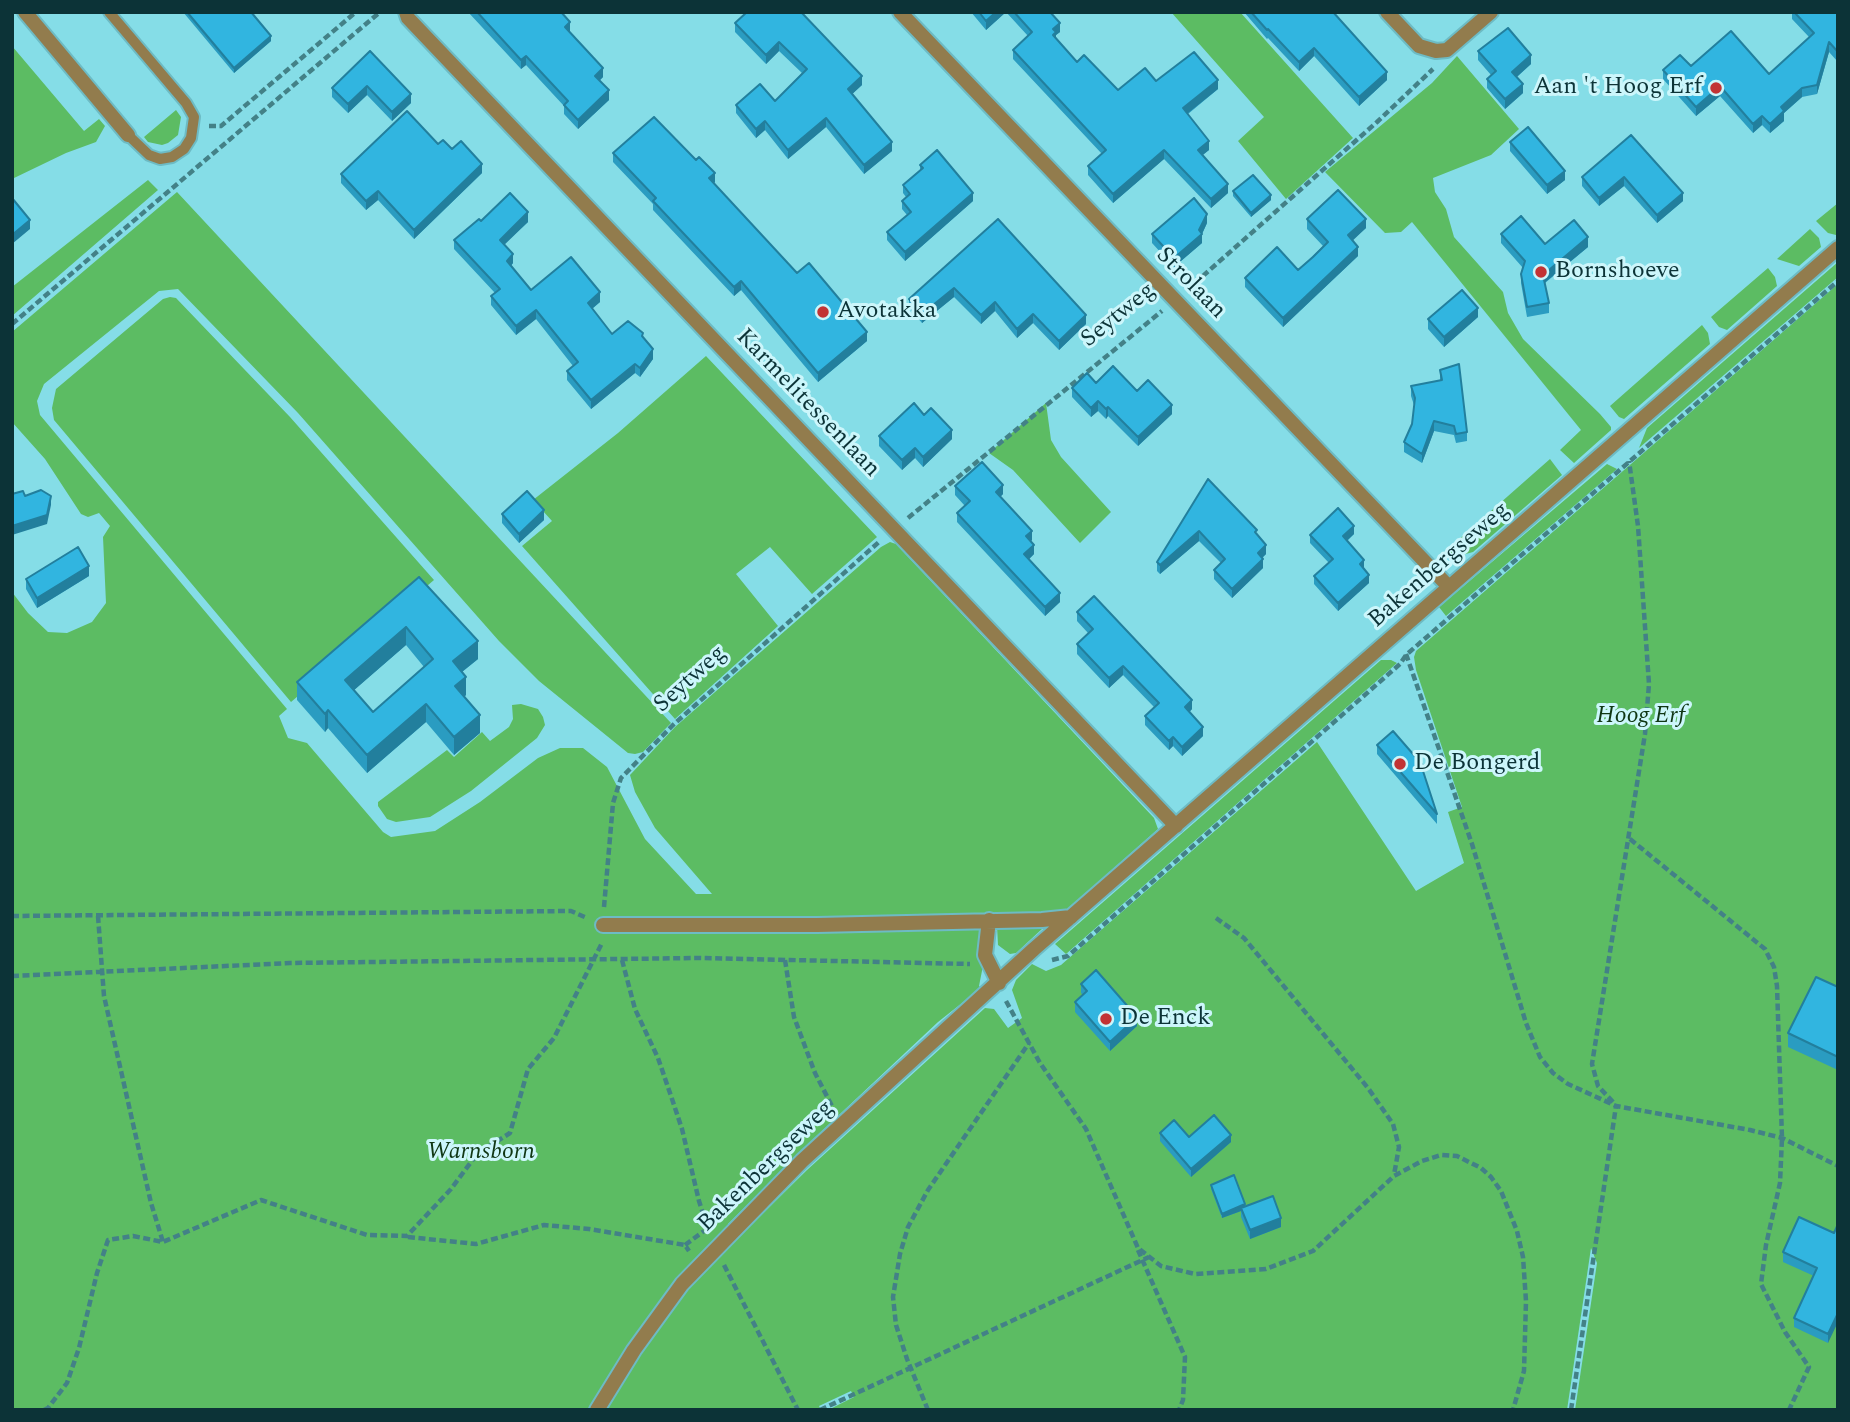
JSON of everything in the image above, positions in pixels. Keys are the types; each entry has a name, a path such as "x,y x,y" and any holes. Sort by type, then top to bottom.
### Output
{"street":[{"path":"25,12 128,135"},
{"name":"Karmelitessenlaan","path":"406,12 408,18 1176,826"},
{"name":"Strolaan","path":"900,12 1449,587"},
{"path":"1387,12 1419,46 1441,50 1491,12"},
{"name":"Bakenbergseweg","path":"597,1410 634,1350 682,1284 802,1161 999,984 1034,949 1838,248"},
{"path":"603,925 817,925 1071,917"},
{"path":"989,920 985,955 999,984"}],"lane":[{"path":"109,12 186,103 194,117 191,138 184,149 172,157 149,155 128,135"}],"path":[{"path":"194,125 221,126 356,12"},
{"path":"12,324 380,12"},
{"name":"Seytweg","path":"902,522 1174,301 1429,74 1441,50"},
{"path":"1034,949 1041,957 1048,959 1058,960 1068,956 1400,664 1406,655 1838,281"},
{"path":"1616,1106 1598,1086 1592,1064 1630,839 1645,734 1649,684 1638,526 1630,462"},
{"name":"Seytweg","path":"603,925 613,803 621,778 673,725 888,535"},
{"path":"1398,632 1472,844 1525,1023 1540,1057 1553,1073 1569,1084 1616,1106 1750,1129 1782,1139 1838,1166"},
{"path":"1630,839 1765,949 1774,967 1777,986 1782,1139 1780,1183 1766,1245 1761,1284 1785,1332 1809,1367 1789,1410"},
{"path":"12,916 571,911 603,925 602,946 554,1038 528,1069 510,1133 477,1154 452,1189 407,1236"},
{"path":"98,916 104,996 151,1203 163,1242"},
{"path":"1216,918 1244,938 1368,1088 1387,1115 1393,1124 1399,1147 1394,1176"},
{"path":"12,976 290,963 700,958 989,965"},
{"path":"622,960 635,1009 658,1058 682,1129 699,1202 715,1249 799,1410"},
{"path":"785,960 794,1017 815,1073 842,1125"},
{"path":"999,984 1011,1013 1051,1080 1086,1129 1185,1357 1183,1400 1178,1410"},
{"path":"928,1410 896,1325 893,1297 895,1274 908,1227 928,1190 1029,1043"},
{"path":"1571,1410 1616,1106"},
{"path":"1138,1248 1161,1266 1195,1274 1266,1269 1313,1251 1394,1176 1422,1161 1441,1155 1457,1156 1481,1168 1501,1191 1513,1220 1523,1257 1526,1301 1524,1371 1513,1410"},
{"path":"44,1410 67,1383 108,1240 133,1236 163,1242 261,1200 367,1235 407,1236 476,1244 544,1225 589,1229 685,1245 701,1265"},
{"path":"685,1245 708,1228"},
{"path":"820,1410 1149,1257"}],"green space":[{"path":"1171,12 1240,12 1353,138 1286,199 1238,141 1264,117"},
{"path":"12,46 84,131 99,119 105,126 96,142 12,179"},
{"path":"1457,56 1519,129 1491,155 1433,178 1435,192 1446,209 1454,237 1503,292 1508,313 1523,339 1611,427 1611,430 1574,463 1560,450 1581,430 1412,222 1401,232 1385,233 1325,172 1432,83"},
{"path":"176,110 181,117 178,135 162,145 148,142 144,137"},
{"path":"148,180 158,190 12,316 12,287"},
{"path":"177,192 671,723 643,752 628,753 539,681 499,641 298,413 178,289 159,291 44,384 37,401 40,415 287,709 279,716 288,738 307,743 383,832 391,837 435,831 480,802 538,758 560,748 583,748 607,767 645,839 696,894 712,894 655,828 635,792 630,775 675,727 890,542 896,544 1154,818 1158,829 1068,909 1049,913 993,915 979,986 981,988 938,1022 807,1145 728,1224 736,1240 807,1170 985,1008 994,1009 1008,1028 1022,1018 1012,990 1016,980 1032,964 1046,971 1061,965 1317,742 1416,891 1464,863 1448,812 1462,807 1416,670 1416,651 1838,284 1838,1410 1575,1410 1597,1263 1591,1248 1567,1410 828,1410 854,1397 851,1391 819,1406 821,1410 12,1410 12,592 28,613 48,632 67,633 92,622 106,603 103,537 110,526 99,513 88,517 81,514 45,459 12,422 12,332"},
{"path":"1838,203 1836,235 1828,233 1816,221"},
{"path":"1810,229 1819,238 1821,247 1799,266 1777,259"},
{"path":"1838,262 1838,277 1639,448 1647,428"},
{"path":"1768,268 1775,277 1777,286 1727,330 1719,327 1711,317"},
{"path":"176,298 290,417 434,580 291,702 54,420 52,408 56,389 163,299"},
{"path":"1702,325 1708,333 1710,344 1624,419 1619,417 1610,406"},
{"path":"706,356 877,537 812,594 770,547 736,574 778,626 675,719 522,546 552,521 533,500 618,433"},
{"path":"1046,403 1051,440 1061,457 1111,512 1080,543 1013,470 989,453"},
{"path":"1550,459 1562,475 1473,552 1451,558 1440,556"},
{"path":"1607,464 1617,469 1446,616 1439,607"},
{"path":"1381,660 1397,663 1066,954 1055,944"},
{"path":"521,704 538,709 543,717 545,725 537,738 471,791 430,817 396,822 387,819 378,802 447,750 454,757 482,732 490,741 509,727 513,719 512,705"},
{"path":"997,926 1042,929 1016,953 1010,954 998,945"}],"building":[{"path":"187,12 251,12 271,36 234,68"},
{"path":"477,12 561,12 570,22 565,27 603,68 595,76 609,90 578,120 564,105 568,101 526,56 521,60"},
{"path":"747,12 801,12 862,76 848,89 892,142 864,165 826,118 788,150 765,121 756,129 736,105 760,84 775,101 807,69 779,42 766,55 735,23"},
{"path":"979,12 996,12 986,21"},
{"path":"1014,12 1050,12 1060,23 1053,29 1056,32 1053,35 1077,62 1084,55 1118,90 1145,68 1156,81 1194,52 1218,80 1183,108 1209,141 1198,150 1228,184 1211,199 1164,150 1113,194 1088,166 1106,150 1013,50 1032,32"},
{"path":"1251,12 1333,12 1387,72 1359,97 1314,48 1299,62"},
{"name":"Aan 't Hoog Erf","path":"1794,12 1838,12 1838,52 1829,42 1817,85 1802,88 1781,107 1784,111 1770,124 1762,116 1753,124 1720,86 1696,107 1663,70 1680,55 1691,66 1731,31 1769,74 1814,33"},
{"path":"1508,28 1531,55 1512,72 1523,84 1505,99 1487,79 1496,71 1478,51"},
{"path":"370,51 411,94 392,112 367,86 348,104 332,88"},
{"path":"407,111 438,144 443,140 452,149 461,141 482,164 414,230 378,191 366,201 341,174"},
{"path":"654,117 696,160 699,157 715,173 709,178 797,273 809,263 867,332 818,373 741,281 734,287 653,201 656,198 613,153"},
{"path":"1528,127 1565,171 1547,185 1510,142"},
{"path":"1631,135 1683,193 1657,215 1624,177 1599,198 1582,177"},
{"path":"937,150 973,193 905,252 887,232 911,212 902,201 910,194 903,185 923,168 920,165"},
{"path":"1253,175 1271,195 1251,213 1233,191"},
{"path":"1338,190 1366,219 1348,235 1358,247 1283,318 1245,278 1277,247 1298,270 1313,257 1328,242 1307,219"},
{"path":"510,193 528,212 500,240 513,254 507,261 531,290 571,257 600,292 588,303 612,334 628,321 643,333 642,336 653,349 640,368 635,364 591,400 567,371 578,362 536,310 516,326 491,296 500,289 454,240 479,219 481,221"},
{"path":"12,198 30,220 12,235"},
{"path":"1194,198 1207,214 1199,230 1202,234 1174,258 1152,234"},
{"name":"Bornshoeve","path":"1521,216 1545,244 1574,220 1588,237 1543,275 1549,303 1527,307 1521,274 1525,261 1501,234"},
{"path":"998,219 1086,315 1059,341 1033,314 1017,329 995,302 981,315 954,288 922,314 909,299"},
{"path":"1462,290 1478,308 1444,337 1428,319"},
{"path":"1459,364 1467,432 1456,434 1454,426 1434,421 1422,454 1404,442 1412,424 1415,398 1411,386 1442,380 1440,370"},
{"path":"1113,366 1137,391 1148,380 1172,405 1138,437 1108,407 1106,409 1098,401 1091,408 1072,388 1087,373 1096,383"},
{"path":"914,403 924,415 931,408 952,430 923,457 915,448 902,460 879,436"},
{"path":"982,462 1003,485 996,492 1032,531 1026,536 1034,545 1024,554 1060,593 1045,607 957,513 970,501 955,486"},
{"path":"1208,479 1257,530 1255,532 1266,545 1258,553 1263,559 1232,589 1214,570 1225,559 1199,531 1160,565 1157,562"},
{"path":"41,490 51,496 47,515 12,526 12,494 23,491 25,496"},
{"path":"527,491 544,510 519,534 502,514"},
{"path":"1338,508 1354,526 1343,536 1364,560 1360,564 1369,575 1338,603 1314,576 1333,559 1310,535"},
{"path":"78,547 89,566 37,598 26,579"},
{"path":"419,577 478,641 453,661 466,677 455,686 480,715 454,737 426,704 367,755 328,710 325,714 297,682","holes":["406,627 433,659 373,712 345,680"]},
{"path":"1094,596 1192,700 1185,707 1203,727 1182,747 1173,737 1169,741 1145,716 1159,703 1123,666 1109,678 1077,644 1093,629 1077,612"},
{"path":"1393,731 1426,769 1423,771 1437,814 1377,745"},
{"name":"De Enck","path":"1096,970 1137,1017 1110,1042 1075,1002 1087,991 1081,984"},
{"path":"1816,977 1838,987 1838,1057 1788,1033"},
{"path":"1214,1115 1231,1135 1191,1169 1160,1133 1174,1120 1189,1137"},
{"path":"1234,1175 1245,1204 1222,1214 1211,1185"},
{"path":"1273,1196 1281,1218 1250,1230 1241,1208"},
{"path":"1799,1217 1834,1233 1838,1224 1838,1313 1828,1334 1794,1318 1817,1268 1783,1252"}],"place":[{"name":"Aan 't Hoog Erf","path":"1716,88"},
{"name":"Bornshoeve","path":"1541,272"},
{"name":"Avotakka","path":"823,312"},
{"name":"De Bongerd","path":"1400,764"},
{"name":"De Enck","path":"1106,1019"}],"park label":[{"name":"Hoog Erf","path":"1641,717"},
{"name":"Warnsborn","path":"481,1153"}]}
